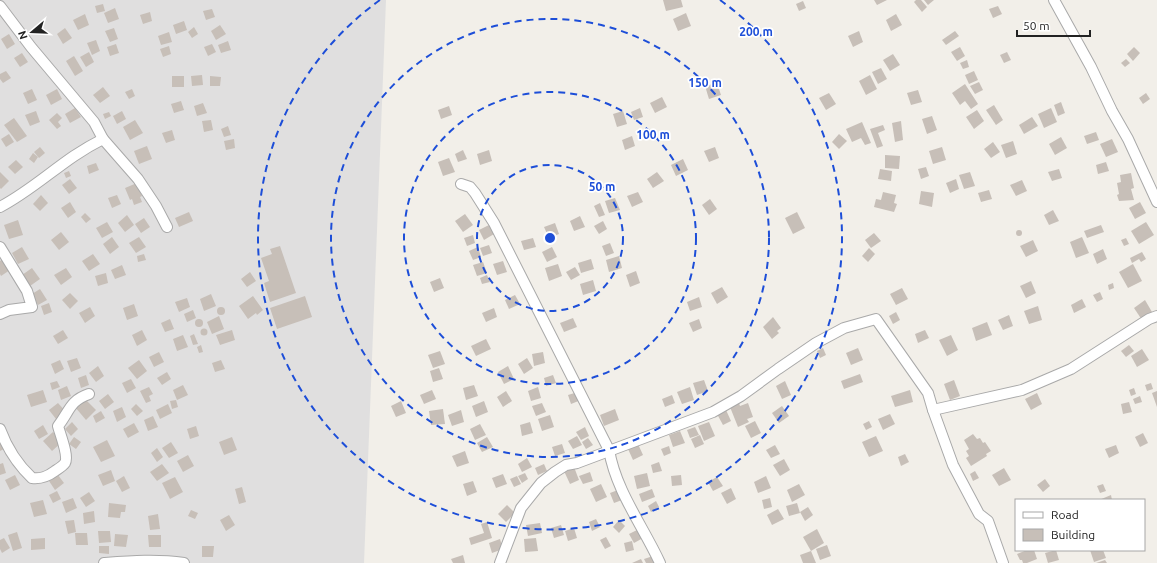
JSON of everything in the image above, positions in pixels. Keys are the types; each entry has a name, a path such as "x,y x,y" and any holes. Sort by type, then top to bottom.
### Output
{"street":[{"path":"1054,0 1128,138 1157,202"},
{"path":"0,6 30,47 94,122 103,139 138,179 156,206 167,227"},
{"path":"0,207 33,187 75,155 103,139"},
{"path":"461,184 470,187 494,223 609,450 611,461 628,501 660,563"},
{"path":"0,248 27,291 32,307 9,310 0,314"},
{"path":"933,410 1022,390 1072,369 1149,319 1157,316"},
{"path":"500,563 521,508 541,483 554,472 566,465 577,463 713,412 741,396 816,343 844,328 876,319 928,393 953,465 979,514 988,521 1003,563"},
{"path":"0,429 6,444 22,469 32,478 40,479 48,476 65,464 66,458 62,436 58,426 66,416 71,405 78,398 88,394"},
{"path":"104,563 144,560 184,563"}],"shaded area":[{"path":"0,0 386,0 364,563 0,563"}],"building":[{"path":"663,0 681,0 683,7 666,11"},
{"path":"874,0 887,0 877,5"},
{"path":"916,0 921,0 927,7 922,12 914,2"},
{"path":"924,0 934,0 928,5"},
{"path":"803,1 806,8 799,11 796,4"},
{"path":"103,4 105,11 97,13 95,6"},
{"path":"998,6 1002,14 993,18 989,9"},
{"path":"115,8 119,19 108,23 104,13"},
{"path":"212,9 215,17 206,20 203,11"},
{"path":"150,12 152,21 143,24 140,15"},
{"path":"686,13 691,26 678,31 673,19"},
{"path":"85,14 89,25 78,30 73,20"},
{"path":"896,14 902,25 891,31 886,20"},
{"path":"184,21 187,30 176,34 173,25"},
{"path":"220,25 226,34 216,40 211,31"},
{"path":"194,27 198,34 192,38 188,32"},
{"path":"65,28 72,38 63,44 57,34"},
{"path":"114,28 118,39 110,42 105,31"},
{"path":"859,31 863,42 853,47 848,36"},
{"path":"955,31 959,36 946,45 942,40"},
{"path":"169,32 172,42 161,45 158,36"},
{"path":"9,34 15,44 7,49 1,39"},
{"path":"96,40 100,51 92,55 87,43"},
{"path":"228,41 231,50 221,53 218,45"},
{"path":"116,44 119,53 110,56 107,47"},
{"path":"212,44 216,52 208,56 204,47"},
{"path":"169,46 171,54 163,57 160,49"},
{"path":"960,47 965,56 957,61 951,52"},
{"path":"1134,47 1140,53 1133,61 1127,54"},
{"path":"89,52 94,62 86,67 80,57"},
{"path":"1007,52 1011,60 1004,63 1000,55"},
{"path":"22,53 28,62 20,67 14,58"},
{"path":"893,54 900,65 890,71 883,60"},
{"path":"74,56 83,71 75,76 66,61"},
{"path":"1126,59 1130,63 1125,67 1121,63"},
{"path":"967,60 969,67 963,69 960,63"},
{"path":"881,68 887,79 878,84 872,72"},
{"path":"6,71 11,78 3,83 0,79 0,74"},
{"path":"974,71 978,80 969,84 965,75"},
{"path":"202,75 203,85 192,86 191,76"},
{"path":"870,75 877,89 866,95 859,81"},
{"path":"172,76 184,76 184,87 172,87"},
{"path":"210,76 221,77 220,86 210,86"},
{"path":"979,82 983,90 975,94 970,86"},
{"path":"717,83 721,95 709,99 705,86"},
{"path":"965,84 978,104 971,109 965,101 960,105 952,93"},
{"path":"103,87 110,96 100,103 93,95"},
{"path":"32,89 37,100 28,104 23,93"},
{"path":"57,89 62,99 51,105 46,95"},
{"path":"132,89 135,96 129,99 125,92"},
{"path":"918,90 922,102 911,105 907,93"},
{"path":"829,93 836,104 826,110 819,98"},
{"path":"1146,93 1150,99 1143,104 1139,98"},
{"path":"662,97 667,107 655,113 650,103"},
{"path":"181,101 184,110 174,113 171,104"},
{"path":"1061,102 1065,113 1058,116 1054,105"},
{"path":"203,103 207,113 197,116 194,106"},
{"path":"994,105 1003,120 996,125 986,110"},
{"path":"449,106 452,115 441,119 438,110"},
{"path":"75,108 81,117 70,123 65,114"},
{"path":"640,108 643,117 634,120 631,112"},
{"path":"1051,108 1057,122 1044,128 1038,114"},
{"path":"977,110 984,121 974,129 966,117"},
{"path":"36,111 40,122 30,126 25,115"},
{"path":"122,111 126,119 117,124 113,116"},
{"path":"623,111 627,124 617,127 613,114"},
{"path":"109,112 111,116 105,119 103,114"},
{"path":"57,113 62,118 58,122 61,126 57,129 49,120"},
{"path":"932,116 937,130 927,134 922,119"},
{"path":"1032,117 1038,126 1024,134 1019,125"},
{"path":"14,118 27,136 17,142 4,125"},
{"path":"135,120 143,133 130,140 123,127"},
{"path":"211,120 213,130 204,132 202,121"},
{"path":"901,121 903,140 895,142 892,123"},
{"path":"862,122 871,143 865,145 861,138 852,142 846,129"},
{"path":"883,125 885,130 878,133 883,146 877,148 870,129"},
{"path":"228,126 231,135 224,137 221,129"},
{"path":"172,130 175,140 166,143 162,133"},
{"path":"1096,132 1099,140 1087,144 1084,136"},
{"path":"9,134 14,142 6,147 1,139"},
{"path":"839,134 847,141 839,149 832,142"},
{"path":"632,136 635,146 625,150 622,140"},
{"path":"1061,137 1067,148 1055,155 1049,144"},
{"path":"234,139 235,148 226,150 224,141"},
{"path":"1112,139 1118,152 1106,157 1100,144"},
{"path":"1013,141 1017,154 1006,158 1001,145"},
{"path":"993,142 1000,152 991,158 984,149"},
{"path":"147,146 152,159 139,164 134,151"},
{"path":"40,147 45,153 39,158 34,152"},
{"path":"715,147 719,158 709,162 704,151"},
{"path":"942,147 946,160 933,164 929,151"},
{"path":"463,150 467,159 458,162 455,154"},
{"path":"489,150 492,161 480,165 477,154"},
{"path":"33,153 38,157 34,163 29,159"},
{"path":"885,155 900,156 899,169 885,168"},
{"path":"449,158 455,172 443,176 438,162"},
{"path":"683,159 688,170 676,176 671,165"},
{"path":"16,160 23,167 15,174 8,167"},
{"path":"1106,162 1109,171 1098,174 1096,165"},
{"path":"96,163 99,170 89,174 87,166"},
{"path":"926,167 929,176 921,179 918,169"},
{"path":"880,169 892,171 891,181 878,179"},
{"path":"1059,169 1062,178 1052,181 1048,172"},
{"path":"69,171 71,176 66,178 64,173"},
{"path":"0,172 9,181 1,189 0,188"},
{"path":"657,172 664,181 653,188 647,179"},
{"path":"970,172 975,186 964,189 959,175"},
{"path":"1131,173 1134,188 1131,189 1134,200 1119,201 1117,195 1119,194 1117,183 1121,182 1120,175"},
{"path":"70,179 77,188 69,194 62,185"},
{"path":"956,179 959,189 950,193 946,183"},
{"path":"1022,180 1027,191 1016,196 1010,185"},
{"path":"137,183 142,196 140,197 142,202 134,205 125,188"},
{"path":"989,190 992,199 981,202 978,193"},
{"path":"921,191 934,193 932,207 919,204"},
{"path":"638,192 643,202 632,207 627,196"},
{"path":"883,192 896,195 894,203 897,204 894,212 874,207 876,199 881,200"},
{"path":"41,195 48,203 40,211 33,204"},
{"path":"117,195 121,204 112,208 108,198"},
{"path":"615,198 620,210 609,213 605,201"},
{"path":"710,199 717,209 709,215 702,205"},
{"path":"70,202 76,212 68,218 61,208"},
{"path":"1140,202 1146,213 1135,219 1129,208"},
{"path":"600,203 605,215 599,217 594,206"},
{"path":"1053,210 1059,221 1049,225 1044,215"},
{"path":"189,212 193,221 179,227 175,218"},
{"path":"797,212 805,228 793,234 785,218"},
{"path":"85,213 91,219 86,223 81,217"},
{"path":"465,214 473,225 463,232 455,221"},
{"path":"127,215 134,225 125,232 118,223"},
{"path":"580,216 585,227 574,231 570,221"},
{"path":"144,218 150,227 141,233 135,224"},
{"path":"18,220 23,235 9,239 4,225"},
{"path":"603,221 607,229 599,234 594,226"},
{"path":"107,222 113,232 102,238 96,228"},
{"path":"1146,222 1154,235 1139,244 1131,231"},
{"path":"555,223 559,234 549,238 544,227"},
{"path":"489,225 494,234 484,240 479,230"},
{"path":"1101,225 1104,232 1087,238 1084,231"},
{"path":"1019,230 1022,233 1019,236 1016,233"},
{"path":"61,232 69,242 59,250 51,240"},
{"path":"874,233 881,241 871,248 865,240"},
{"path":"473,235 475,243 467,246 464,238"},
{"path":"112,237 119,247 110,254 103,244"},
{"path":"139,237 146,247 136,253 129,243"},
{"path":"1082,237 1089,253 1076,258 1070,242"},
{"path":"533,238 536,247 524,250 521,241"},
{"path":"1126,238 1129,244 1124,246 1121,240"},
{"path":"1033,240 1038,251 1026,257 1020,246"},
{"path":"610,243 614,253 606,256 602,246"},
{"path":"489,245 492,253 483,256 480,248"},
{"path":"280,246 296,293 270,302 264,283 269,281 261,258 272,254 270,249"},
{"path":"22,247 29,259 18,264 12,253"},
{"path":"478,247 481,257 473,260 469,251"},
{"path":"552,247 557,257 547,262 542,252"},
{"path":"869,248 875,254 868,262 862,256"},
{"path":"1103,249 1107,259 1097,264 1093,254"},
{"path":"1142,252 1146,259 1141,262 1139,259 1132,263 1130,258"},
{"path":"93,254 100,264 89,271 82,261"},
{"path":"144,254 146,260 138,262 137,256"},
{"path":"619,256 622,268 609,272 606,260"},
{"path":"3,259 10,270 1,276 0,261"},
{"path":"591,259 594,269 581,273 578,263"},
{"path":"503,261 507,272 497,275 493,264"},
{"path":"483,262 487,273 477,276 473,265"},
{"path":"558,264 562,276 549,281 545,268"},
{"path":"1133,264 1142,281 1128,288 1119,272"},
{"path":"122,265 126,275 115,279 111,270"},
{"path":"575,267 580,275 571,280 566,272"},
{"path":"32,268 40,279 30,286 22,275"},
{"path":"66,268 72,277 61,285 54,275"},
{"path":"636,271 640,283 630,287 626,275"},
{"path":"250,272 256,281 247,287 241,279"},
{"path":"106,273 108,283 98,286 95,276"},
{"path":"487,275 490,282 482,284 480,278"},
{"path":"440,278 444,288 434,292 430,282"},
{"path":"593,280 596,291 583,295 580,284"},
{"path":"1031,281 1036,293 1026,298 1020,286"},
{"path":"1113,283 1114,288 1109,290 1108,285"},
{"path":"722,287 728,297 717,304 711,293"},
{"path":"902,288 908,299 896,305 890,294"},
{"path":"40,289 47,300 38,305 32,294"},
{"path":"1100,292 1103,299 1097,302 1093,295"},
{"path":"70,293 78,301 70,309 62,300"},
{"path":"211,294 216,306 204,311 200,299"},
{"path":"515,295 520,304 509,309 505,300"},
{"path":"253,296 263,310 257,315 256,313 248,319 239,306"},
{"path":"305,296 312,317 277,329 270,308"},
{"path":"699,297 702,307 690,311 687,302"},
{"path":"187,298 190,307 179,312 175,302"},
{"path":"1082,299 1086,307 1074,313 1071,305"},
{"path":"1145,300 1152,312 1142,320 1134,308"},
{"path":"49,303 52,312 44,315 41,306"},
{"path":"134,304 138,316 127,320 123,308"},
{"path":"1038,306 1042,320 1029,324 1024,311"},
{"path":"90,307 95,316 85,323 79,313"},
{"path":"219,307 223,307 225,311 223,315 219,315 217,313 217,309"},
{"path":"494,308 497,317 486,322 482,313"},
{"path":"193,310 196,318 187,322 184,314"},
{"path":"896,312 900,320 893,324 889,316"},
{"path":"1009,315 1013,326 1003,330 998,320"},
{"path":"219,316 224,329 212,334 207,322"},
{"path":"773,317 781,328 777,331 779,333 772,339 763,327"},
{"path":"573,318 577,327 564,332 560,323"},
{"path":"170,319 174,329 165,332 161,323"},
{"path":"197,319 201,319 203,323 201,327 197,327 195,325 195,321"},
{"path":"699,319 702,328 693,332 689,323"},
{"path":"987,322 992,335 976,341 972,328"},
{"path":"204,328 207,329 207,335 204,336 201,335 200,332 201,329"},
{"path":"63,330 68,338 58,344 53,336"},
{"path":"142,330 147,340 137,346 132,335"},
{"path":"232,330 235,340 220,345 216,335"},
{"path":"925,330 929,338 918,343 915,334"},
{"path":"194,334 198,344 193,345 190,336"},
{"path":"183,335 188,347 177,351 173,339"},
{"path":"951,335 958,350 947,356 939,340"},
{"path":"486,339 491,349 476,356 471,346"},
{"path":"201,345 203,352 199,353 197,347"},
{"path":"1129,345 1134,351 1126,357 1121,351"},
{"path":"823,348 826,355 820,358 817,351"},
{"path":"858,348 863,360 851,365 846,353"},
{"path":"1142,349 1149,360 1137,367 1131,356"},
{"path":"440,351 445,364 433,368 428,355"},
{"path":"159,352 164,362 154,367 149,357"},
{"path":"543,352 545,363 534,366 532,354"},
{"path":"77,358 81,368 71,372 67,361"},
{"path":"527,358 533,368 524,374 518,364"},
{"path":"60,360 64,369 55,374 51,364"},
{"path":"139,360 147,371 137,379 128,368"},
{"path":"221,360 225,369 215,372 212,363"},
{"path":"98,366 104,376 96,382 89,373"},
{"path":"508,366 514,379 504,384 498,372"},
{"path":"439,368 443,379 433,382 430,371"},
{"path":"167,372 171,379 162,385 157,378"},
{"path":"860,374 863,382 844,389 841,381"},
{"path":"86,375 89,385 81,388 78,378"},
{"path":"553,375 556,383 546,386 544,378"},
{"path":"131,379 136,388 127,393 122,383"},
{"path":"704,380 708,391 697,395 693,383"},
{"path":"954,380 960,396 950,400 944,384"},
{"path":"57,381 60,387 52,390 50,383"},
{"path":"785,381 791,395 782,399 776,386"},
{"path":"1151,383 1153,389 1147,391 1145,385"},
{"path":"183,385 188,395 177,400 173,390"},
{"path":"474,385 478,396 466,400 463,388"},
{"path":"67,386 71,396 61,400 58,390"},
{"path":"149,387 153,394 149,396 151,401 146,403 140,391"},
{"path":"538,387 541,398 531,401 528,391"},
{"path":"690,387 694,400 682,404 677,392"},
{"path":"1134,388 1136,394 1131,396 1129,390"},
{"path":"43,390 47,402 31,407 27,395"},
{"path":"432,390 436,399 424,404 420,395"},
{"path":"910,390 913,402 895,407 891,396"},
{"path":"506,391 512,401 503,407 497,397"},
{"path":"1157,391 1157,407 1152,393"},
{"path":"578,392 581,400 571,404 568,395"},
{"path":"1037,393 1042,404 1031,410 1025,399"},
{"path":"108,394 114,402 105,409 99,401"},
{"path":"672,395 675,403 665,407 662,399"},
{"path":"1140,396 1142,402 1135,404 1133,399"},
{"path":"84,398 96,410 86,420 75,407"},
{"path":"176,400 178,407 172,409 170,401"},
{"path":"401,401 406,413 396,417 391,406"},
{"path":"484,401 488,412 476,417 472,406"},
{"path":"1129,402 1132,412 1123,414 1121,404"},
{"path":"58,403 66,412 56,419 49,410"},
{"path":"542,403 546,412 536,416 532,406"},
{"path":"739,403 740,406 748,403 753,417 747,419 749,422 738,427 730,407"},
{"path":"136,404 143,411 137,416 131,409"},
{"path":"168,404 172,413 160,419 156,410"},
{"path":"782,406 789,416 779,423 772,413"},
{"path":"122,407 126,417 117,422 113,411"},
{"path":"443,409 445,424 431,425 429,411"},
{"path":"615,409 619,420 604,426 600,415"},
{"path":"461,410 464,422 452,426 448,415"},
{"path":"726,410 731,421 723,425 717,414"},
{"path":"101,411 105,418 96,423 93,416"},
{"path":"890,414 895,424 883,430 878,419"},
{"path":"550,415 554,427 542,431 538,419"},
{"path":"153,416 158,427 148,431 144,420"},
{"path":"755,421 761,433 751,438 745,426"},
{"path":"869,421 872,427 866,430 863,424"},
{"path":"72,422 78,429 71,436 65,429"},
{"path":"530,422 533,433 522,436 520,425"},
{"path":"709,422 715,436 704,441 698,426"},
{"path":"134,423 139,432 128,438 123,429"},
{"path":"480,424 486,435 475,440 470,429"},
{"path":"43,425 48,434 39,439 34,431"},
{"path":"196,426 199,436 190,439 187,429"},
{"path":"585,427 589,436 581,440 576,432"},
{"path":"695,427 699,435 690,438 687,430"},
{"path":"680,431 685,443 673,447 669,435"},
{"path":"53,432 62,442 52,451 43,441"},
{"path":"1143,433 1148,443 1140,447 1135,437"},
{"path":"973,434 977,439 980,438 983,443 985,442 991,451 986,454 987,456 971,466 966,458 969,456 966,451 969,449 964,440"},
{"path":"700,435 704,444 695,448 691,439"},
{"path":"577,436 582,445 573,449 568,441"},
{"path":"876,436 883,451 869,457 862,442"},
{"path":"74,437 81,442 76,449 69,444"},
{"path":"232,437 237,450 224,455 219,442"},
{"path":"487,437 493,447 482,452 477,443"},
{"path":"588,438 593,445 586,449 582,442"},
{"path":"0,440 4,449 0,451"},
{"path":"107,440 115,456 101,462 93,447"},
{"path":"171,442 178,453 169,458 162,448"},
{"path":"562,444 565,453 555,456 552,447"},
{"path":"638,444 643,455 633,460 628,449"},
{"path":"775,445 780,454 771,458 766,450"},
{"path":"1116,445 1119,453 1109,458 1105,449"},
{"path":"669,446 671,453 664,456 661,449"},
{"path":"157,448 163,457 157,462 151,453"},
{"path":"465,451 469,463 457,467 452,456"},
{"path":"905,454 909,462 901,466 898,457"},
{"path":"188,455 194,466 183,472 177,461"},
{"path":"527,458 532,467 522,472 518,464"},
{"path":"784,459 790,470 780,476 773,465"},
{"path":"659,462 662,471 653,473 651,465"},
{"path":"3,463 6,473 0,475 0,464"},
{"path":"162,464 169,473 157,481 150,472"},
{"path":"544,464 547,471 538,475 535,468"},
{"path":"574,467 579,480 570,484 564,471"},
{"path":"1004,468 1011,480 999,486 992,475"},
{"path":"111,470 115,481 103,486 98,475"},
{"path":"975,471 979,478 973,481 970,474"},
{"path":"590,472 593,481 583,484 579,476"},
{"path":"525,473 528,479 522,483 518,476"},
{"path":"647,473 650,486 637,489 634,476"},
{"path":"503,474 507,484 496,488 492,478"},
{"path":"15,475 20,485 10,490 5,480"},
{"path":"58,475 64,483 55,490 49,481"},
{"path":"681,475 682,485 672,486 671,476"},
{"path":"124,476 130,488 122,492 116,481"},
{"path":"517,476 521,484 514,487 510,479"},
{"path":"766,476 771,488 758,493 754,482"},
{"path":"175,477 183,492 170,499 162,483"},
{"path":"717,477 723,486 713,491 708,482"},
{"path":"1045,479 1050,486 1043,492 1037,485"},
{"path":"473,481 477,492 467,496 463,484"},
{"path":"601,484 607,497 596,502 590,489"},
{"path":"799,484 805,495 792,502 787,490"},
{"path":"1103,484 1106,491 1100,493 1097,486"},
{"path":"242,487 246,502 239,504 235,489"},
{"path":"731,488 736,499 727,504 721,493"},
{"path":"652,489 655,497 642,502 639,494"},
{"path":"618,490 622,500 614,503 610,493"},
{"path":"57,491 61,499 53,503 49,495"},
{"path":"89,492 95,501 86,507 80,498"},
{"path":"1111,495 1112,499 1101,499"},
{"path":"73,498 77,508 66,513 62,502"},
{"path":"770,498 772,507 764,509 762,500"},
{"path":"43,500 47,514 34,517 30,503"},
{"path":"656,501 659,507 651,512 648,506"},
{"path":"109,503 126,505 125,512 121,512 120,518 108,517"},
{"path":"797,503 800,513 789,516 786,506"},
{"path":"507,505 515,513 506,522 498,514"},
{"path":"808,507 813,515 805,521 800,512"},
{"path":"778,509 784,519 772,525 767,515"},
{"path":"191,510 198,513 195,519 188,516"},
{"path":"94,511 95,522 84,524 83,513"},
{"path":"158,514 160,529 150,530 148,516"},
{"path":"229,515 235,525 226,531 220,520"},
{"path":"596,519 600,527 592,531 589,522"},
{"path":"74,520 76,532 68,534 65,521"},
{"path":"619,520 625,526 619,533 613,527"},
{"path":"487,522 492,538 471,545 469,538 484,533 481,524"},
{"path":"540,523 542,533 528,536 526,525"},
{"path":"561,525 564,535 554,538 551,528"},
{"path":"574,528 577,538 568,541 565,531"},
{"path":"639,529 643,538 634,543 629,534"},
{"path":"817,529 824,543 811,551 803,537"},
{"path":"98,531 110,531 111,542 99,543"},
{"path":"17,532 22,548 13,551 8,535"},
{"path":"75,533 87,533 88,545 76,545"},
{"path":"115,534 128,535 126,547 114,546"},
{"path":"148,535 161,535 161,547 149,547"},
{"path":"606,537 611,546 605,549 600,540"},
{"path":"4,538 10,548 2,553 0,549 0,540"},
{"path":"45,538 45,549 31,550 31,539"},
{"path":"536,538 538,551 525,552 524,539"},
{"path":"500,539 503,549 492,553 489,543"},
{"path":"632,541 634,550 626,552 624,543"},
{"path":"827,545 831,556 820,560 816,549"},
{"path":"99,546 109,546 109,554 99,553"},
{"path":"202,546 214,546 213,557 202,557"},
{"path":"811,551 816,563 803,563 800,555"},
{"path":"1024,551 1034,551 1037,559 1023,563 1017,554"},
{"path":"1056,551 1059,560 1048,563 1045,553"},
{"path":"1090,551 1103,551 1106,558 1094,562"},
{"path":"463,555 465,563 453,563 451,559"},
{"path":"653,556 656,563 646,563 644,559"},
{"path":"641,559 643,563 632,563"},
{"path":"1105,560 1107,563 1096,563"}]}
